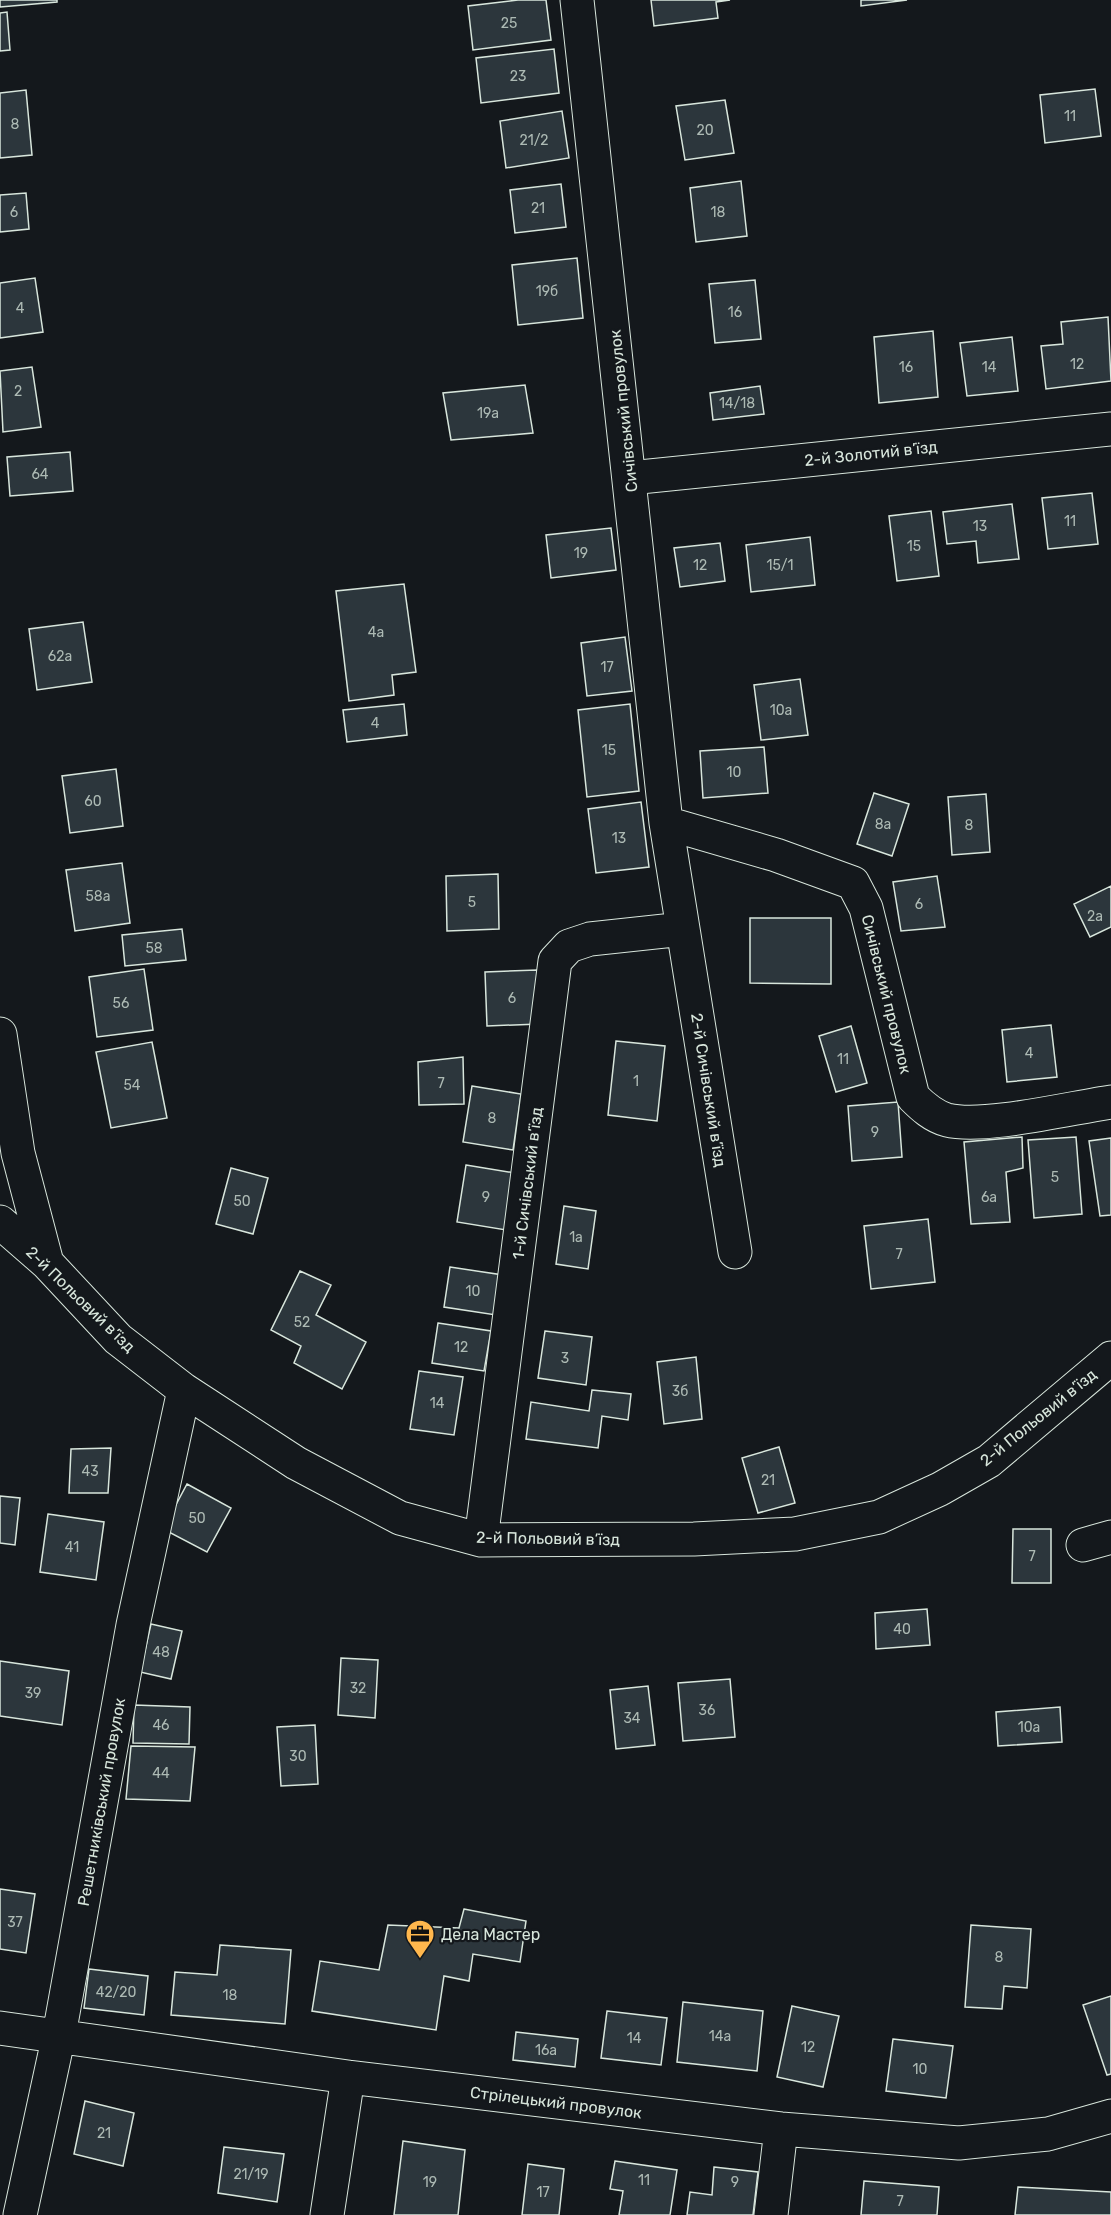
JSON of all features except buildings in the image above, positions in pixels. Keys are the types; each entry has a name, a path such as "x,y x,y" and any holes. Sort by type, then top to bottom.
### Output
{"street":[{"name":"Сичівський провулок","path":"577,0 666,823 683,929"},
{"name":"2-й Золотий в’їзд","path":"630,478 1111,429"},
{"name":"Сичівський провулок","path":"666,823 776,855 853,883 866,908 913,1097 924,1109 947,1119 976,1123 1111,1102"},
{"name":"2-й Сичівський в’їзд","path":"683,929 735,1252"},
{"name":"1-й Сичівський в’їзд","path":"482,1540 555,961 569,946 590,939 683,929"},
{"path":"0,1034 18,1153 47,1263"},
{"name":"2-й Польовий в’їзд","path":"0,1222 47,1263 118,1339 184,1390 296,1463 400,1518 482,1540 694,1539 795,1534 879,1516 940,1489 989,1461 1111,1358"},
{"name":"Решетниківський провулок","path":"20,2215 59,2034 133,1625 184,1390"},
{"name":"Стрілецький провулок","path":"0,2028 59,2034 348,2077 781,2129 959,2143 1048,2134 1111,2116"},
{"path":"327,2215 348,2077"},
{"path":"771,2215 781,2129"}],"place":[{"name":"Дела Мастер","path":"420,1960"}]}
